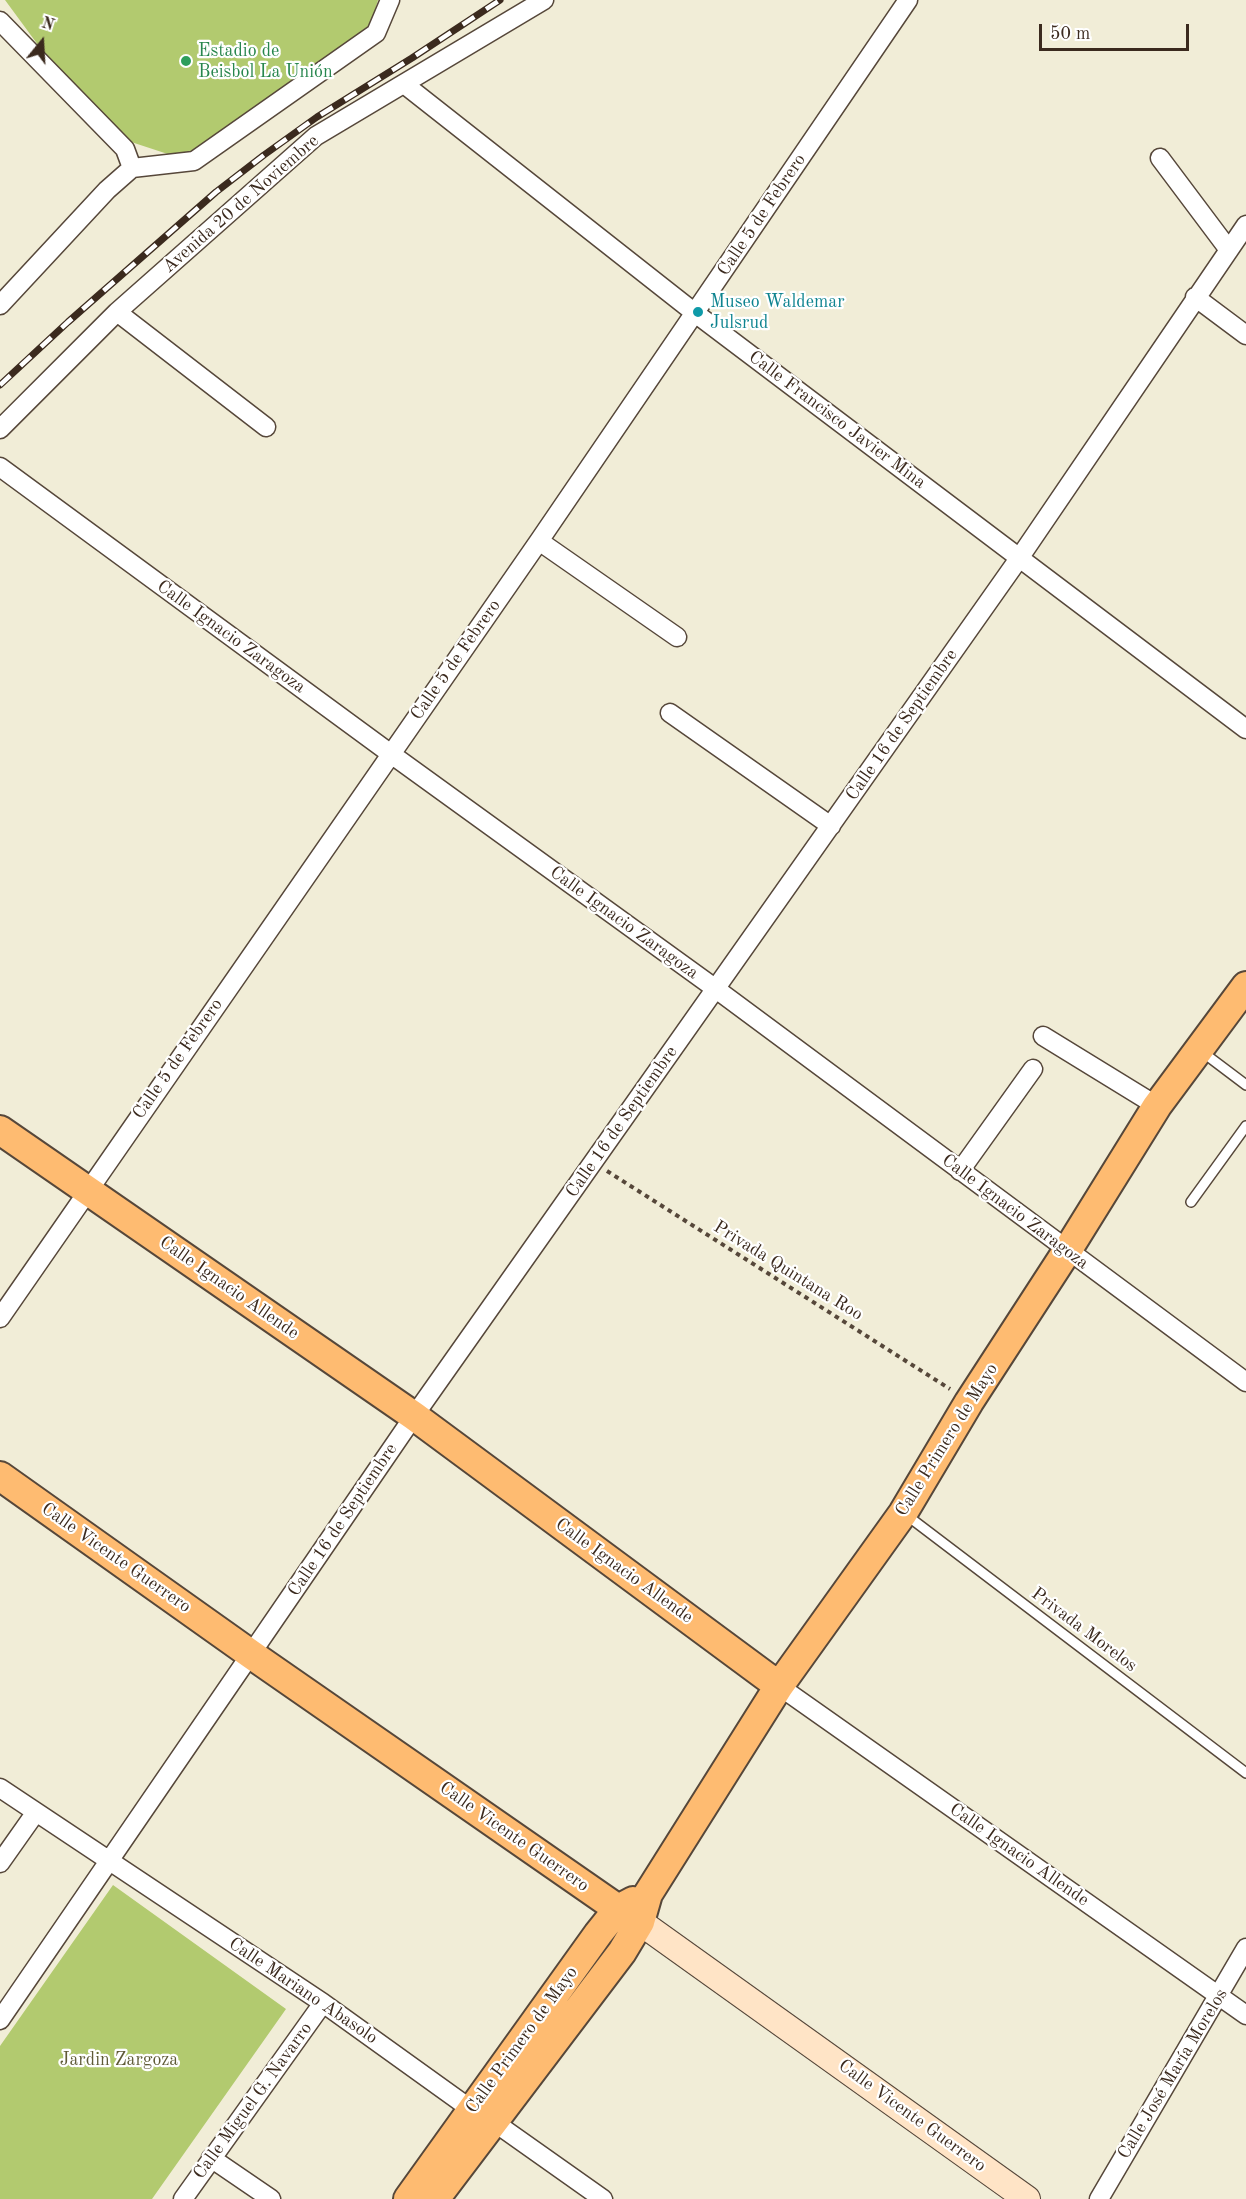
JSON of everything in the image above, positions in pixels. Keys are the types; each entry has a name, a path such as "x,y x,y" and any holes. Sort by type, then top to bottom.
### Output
{"main road":[{"name":"Calle Primero de Mayo","path":"435,2199 483,2116 629,1915 648,1894 779,1686 903,1513 969,1402 1157,1106 1246,986"},
{"name":"Calle Ignacio Allende","path":"0,1130 414,1416 779,1686"},
{"name":"Calle Vicente Guerrero","path":"0,1476 252,1655 629,1915"},
{"name":"Calle Primero de Mayo","path":"408,2199 483,2116"}],"street":[{"path":"0,305 107,190 132,168 194,161 376,33 390,0"},
{"name":"Avenida 20 de Noviembre","path":"0,429 117,312 316,136 544,0"},
{"name":"Calle 5 de Febrero","path":"0,1318 539,541 908,0"},
{"path":"0,21 124,149 132,168"},
{"name":"Calle Francisco Javier Mina","path":"404,84 695,313 1246,729"},
{"path":"1160,158 1229,250"},
{"name":"Calle 16 de Septiembre","path":"0,2020 414,1416 1020,557 1246,225"},
{"path":"1195,297 1246,335"},
{"path":"117,312 266,427"},
{"name":"Calle Ignacio Zaragoza","path":"0,467 390,754 716,989 1246,1382"},
{"path":"539,541 677,637"},
{"path":"670,713 831,826"},
{"path":"1043,1036 1157,1106"},
{"path":"960,1171 1033,1069"},
{"name":"Calle Ignacio Allende","path":"779,1686 1246,2016"},
{"name":"Calle Mariano Abasolo","path":"0,1788 323,2003 603,2199"},
{"path":"0,1863 36,1812"},
{"name":"Calle Vicente Guerrero","path":"629,1915 1027,2199"},
{"name":"Calle José María Morelos","path":"1099,2199 1246,1948"},
{"name":"Calle Miguel G. Navarro","path":"183,2199 323,2003"},
{"path":"211,2158 271,2199"}],"lane":[{"path":"1199,1049 1246,1085"},
{"path":"1191,1202 1246,1126"},
{"name":"Privada Morelos","path":"903,1513 1246,1773"}],"path":[{"name":"Privada Quintana Roo","path":"593,1163 969,1402"}],"green space":[{"name":"Estadio de Beisbol La Unión","path":"5,0 378,0 371,24 256,111 183,159 122,139 77,98"},
{"name":"Jardin Zargoza","path":"113,1885 286,2009 152,2199 0,2199 0,2046"}],"railway":[{"path":"0,385 216,192 264,155 317,117 500,0"}],"place":[{"name":"Estadio de Beisbol La Unión","path":"186,61"},
{"name":"Museo Waldemar Julsrud","path":"698,312"}]}
